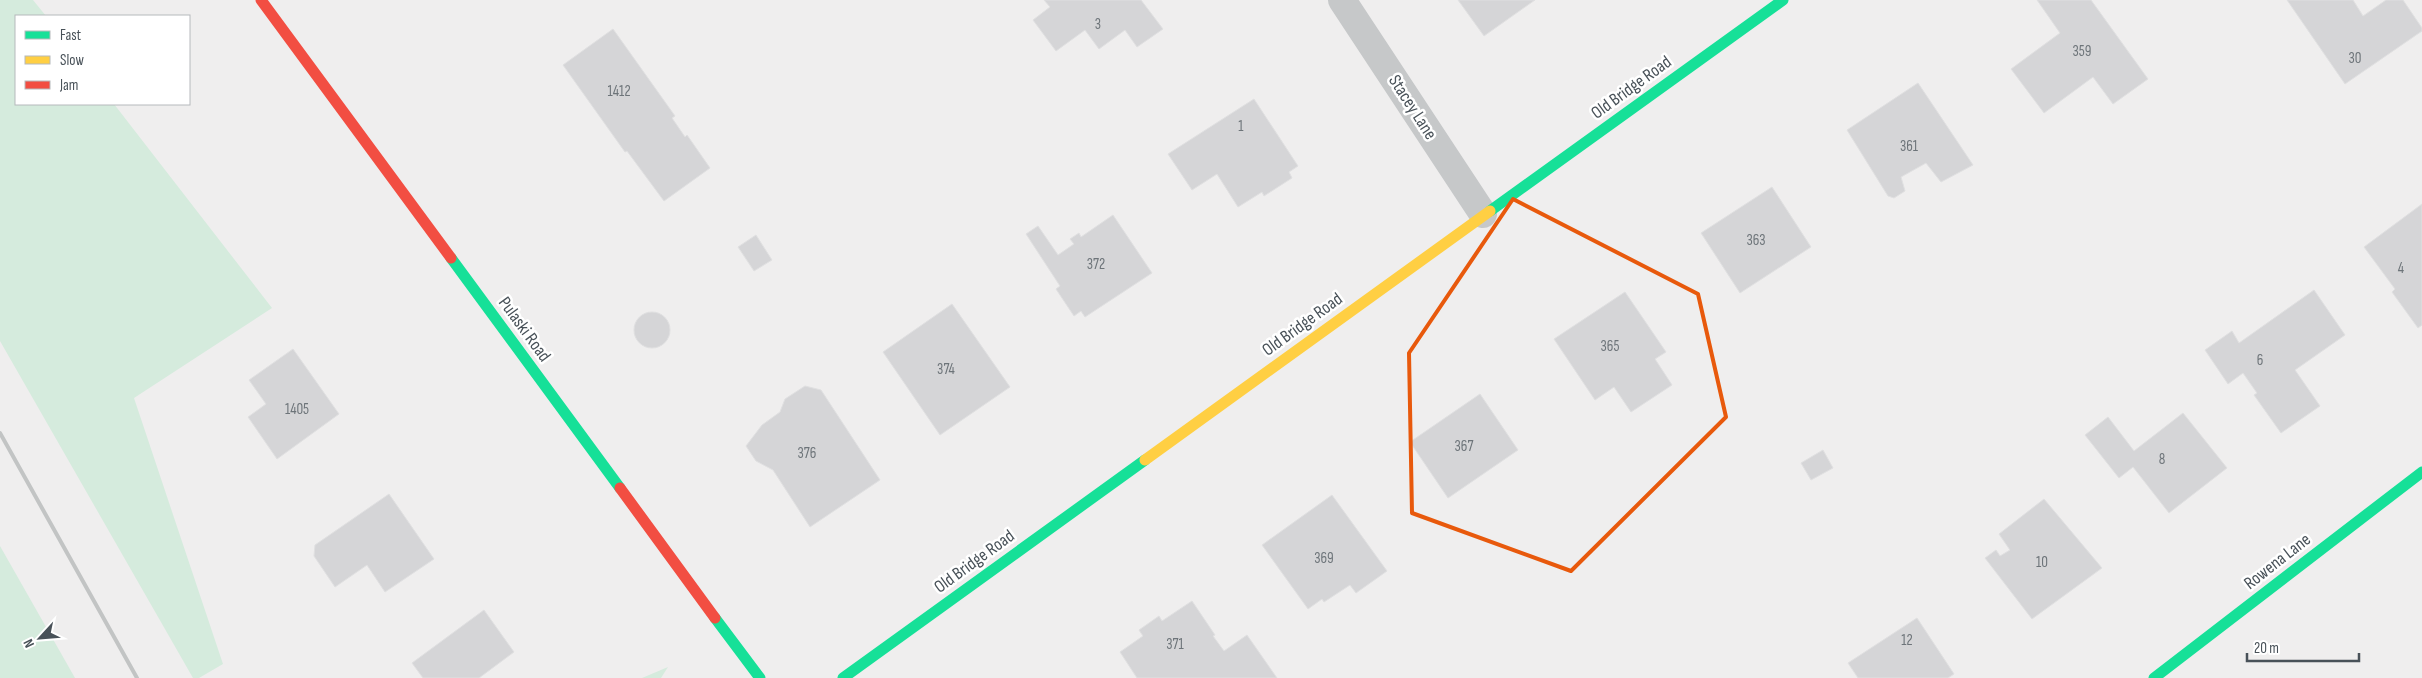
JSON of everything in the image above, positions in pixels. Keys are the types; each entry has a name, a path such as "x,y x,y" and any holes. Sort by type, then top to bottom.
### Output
{"street":[{"name":"Pulaski Road","path":"261,0 760,678"},
{"name":"Stacey Lane","path":"1342,0 1483,214"},
{"name":"Old Bridge Road","path":"842,678 1483,214 1783,0"},
{"name":"Rowena Lane","path":"2154,678 2422,472"}],"highlighted area":[{"path":"1513,199 1698,294 1726,417 1571,571 1412,513 1409,353"}],"green space":[{"path":"0,0 33,0 45,15 15,15 15,105 115,105 272,308 134,398 223,664 199,678 193,678 0,341"},
{"path":"0,546 75,678 0,678"},
{"path":"668,667 661,678 642,678"}],"building":[{"path":"1044,0 1141,0 1163,29 1137,47 1125,30 1099,49 1085,30 1056,51 1033,20 1050,7"},
{"path":"1458,0 1535,0 1484,36"},
{"path":"2037,0 2091,0 2148,79 2113,104 2093,77 2044,113 2011,69 2060,33"},
{"path":"2287,0 2353,0 2363,16 2386,0 2403,0 2422,28 2422,31 2345,84"},
{"path":"613,29 675,116 672,118 685,137 687,135 710,168 664,201 627,151 625,152 563,65"},
{"path":"1918,83 1973,165 1941,182 1926,163 1901,177 1905,191 1894,198 1888,196 1847,130"},
{"path":"1254,99 1298,166 1289,172 1292,178 1264,196 1262,192 1238,207 1217,174 1192,190 1168,154"},
{"path":"1772,187 1811,247 1740,293 1701,233"},
{"path":"2422,204 2422,325 2418,328 2392,292 2395,289 2364,247"},
{"path":"1113,215 1152,273 1085,317 1081,311 1074,316 1056,289 1060,286 1026,234 1038,226 1058,255 1074,244 1070,239 1079,233 1081,237"},
{"path":"756,235 772,260 754,271 738,247"},
{"path":"2314,290 2345,335 2295,370 2320,406 2281,433 2254,395 2257,393 2243,373 2228,384 2205,350 2232,331 2239,343"},
{"path":"1625,292 1666,352 1655,359 1672,385 1631,412 1614,387 1595,400 1554,339"},
{"path":"952,304 1010,387 940,435 883,352"},
{"path":"652,312 664,318 670,330 664,342 652,348 640,342 634,330 640,318"},
{"path":"293,349 339,414 277,459 248,417 266,404 249,380"},
{"path":"805,386 821,390 880,480 810,527 773,470 756,461 746,446 762,425 780,412 785,399"},
{"path":"1480,394 1518,450 1448,498 1410,442"},
{"path":"2183,413 2227,468 2169,513 2133,467 2119,478 2085,435 2108,417 2134,451"},
{"path":"1823,450 1833,468 1811,480 1801,463"},
{"path":"389,494 434,559 385,592 367,565 335,587 314,556 315,545"},
{"path":"1332,495 1387,571 1356,593 1350,585 1324,602 1322,599 1308,609 1262,545"},
{"path":"2044,499 2102,568 2032,619 1985,558 1996,550 2000,556 2010,550 1999,534"},
{"path":"1192,601 1224,651 1247,635 1277,678 1137,678 1120,652 1143,636 1139,630 1159,616 1162,621"},
{"path":"484,610 514,652 479,678 423,678 412,663"},
{"path":"1917,618 1954,674 1948,678 1858,678 1848,663"}],"railway":[{"path":"0,433 137,678"}],"traffic: fast":[{"path":"1490,211 1783,0"},
{"path":"451,258 620,488"},
{"path":"843,678 1145,460"},
{"path":"2154,678 2422,472"},
{"path":"715,618 760,678"}],"traffic: slow":[{"path":"1145,460 1490,211"}],"traffic: jam":[{"path":"261,0 451,258"},
{"path":"620,488 715,618"}]}
